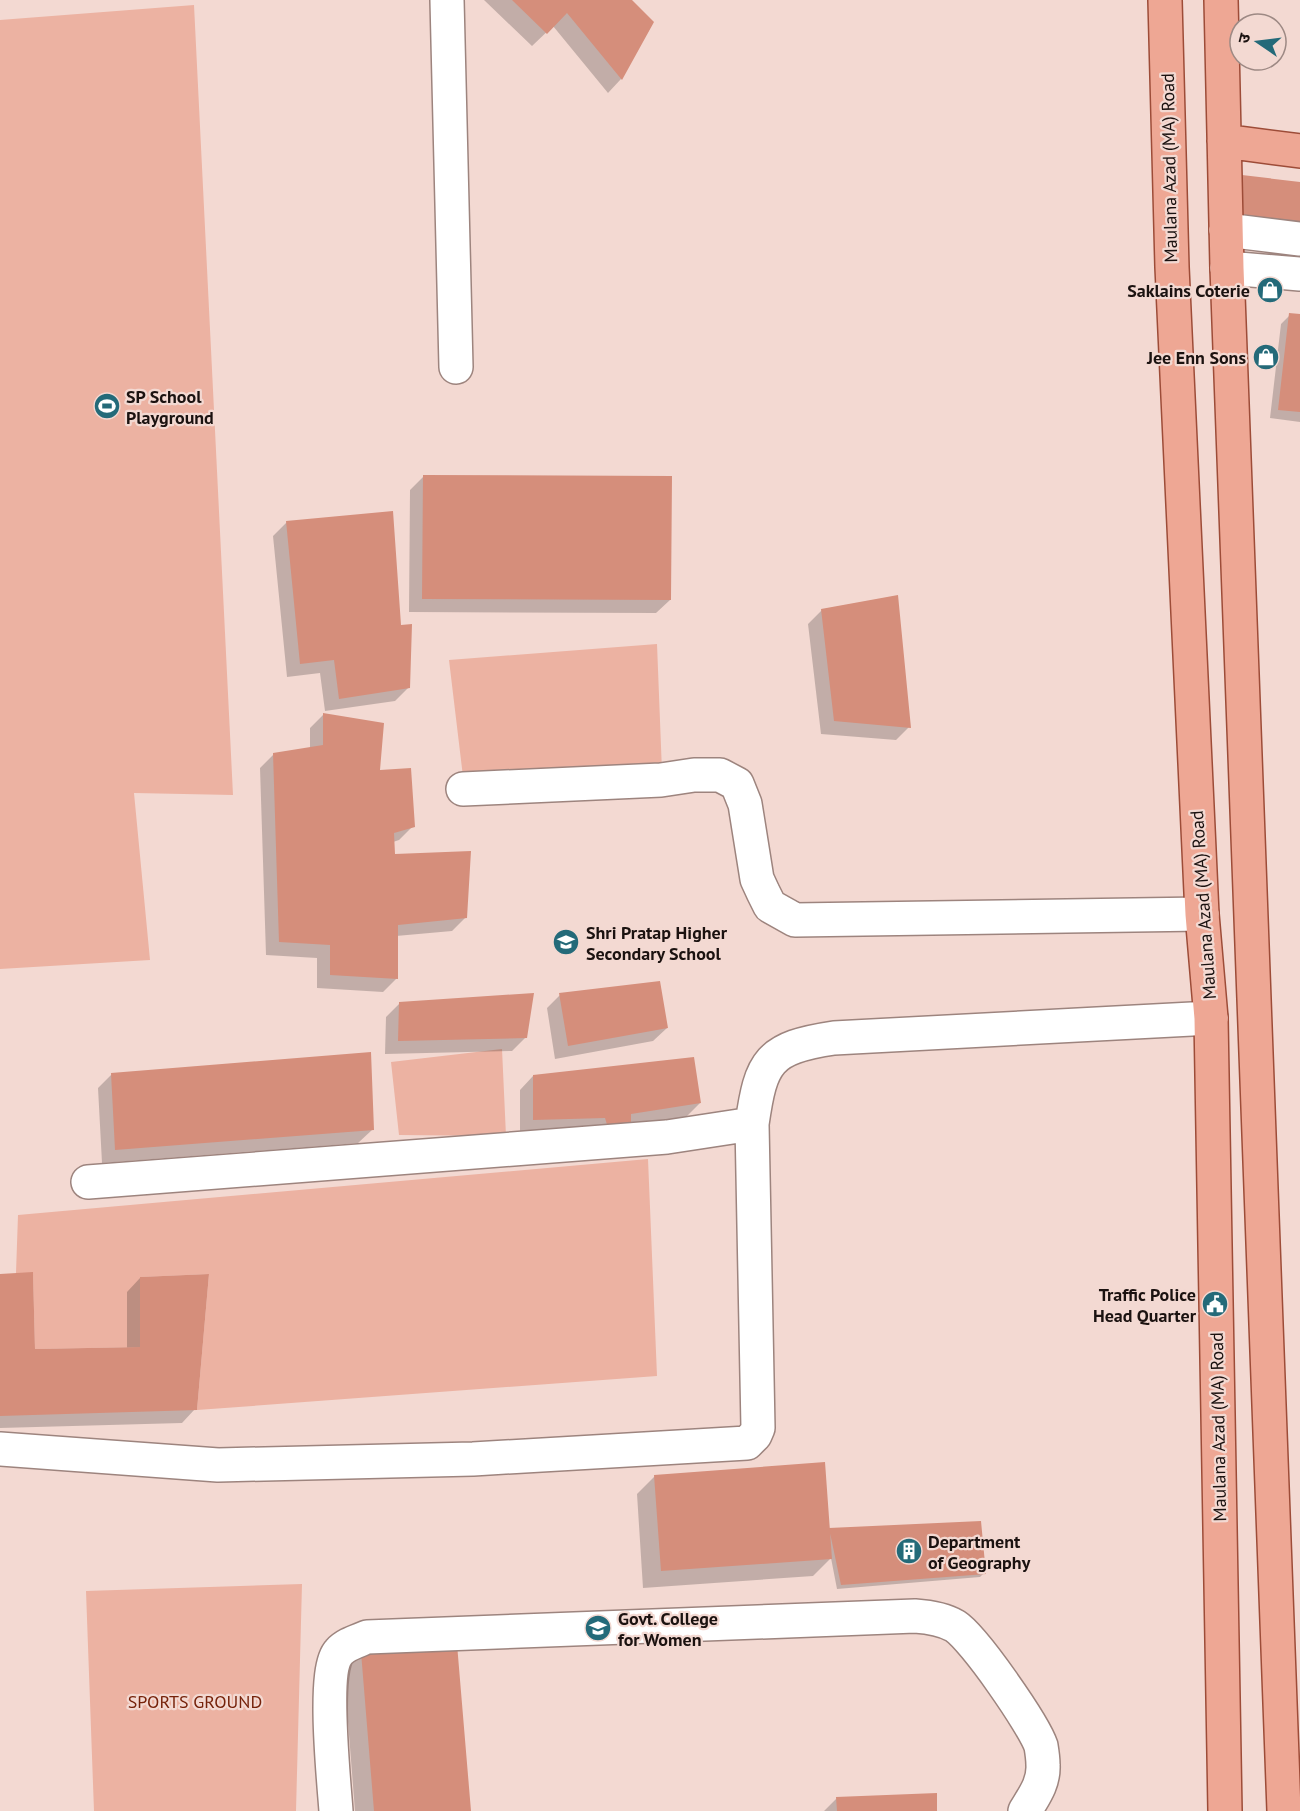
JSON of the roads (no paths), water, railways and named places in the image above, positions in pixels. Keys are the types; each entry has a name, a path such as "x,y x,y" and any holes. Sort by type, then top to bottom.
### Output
{"main road":[{"name":"Maulana Azad (MA) Road","path":"1165,0 1172,267 1202,914 1211,1018 1225,1811"},
{"path":"1221,0 1227,267 1284,1811"},
{"path":"1224,141 1300,151"}],"street":[{"path":"447,0 456,367"},
{"path":"1226,230 1300,239"},
{"path":"1227,267 1300,274"},
{"path":"463,789 720,775 736,784 745,804 757,879 770,906 795,920 1202,914"},
{"path":"0,1449 218,1465 473,1459 747,1443 758,1428 752,1124 758,1086 770,1060 789,1049 814,1041 1211,1018"},
{"path":"88,1182 667,1137 752,1124"},
{"path":"336,1811 330,1698 332,1666 338,1652 368,1637 915,1616 936,1618 955,1626 970,1640 1029,1725 1040,1746 1043,1775 1040,1786 1025,1811"}],"place":[{"name":"Saklains Coterie","path":"1270,290"},
{"name":"Jee Enn Sons","path":"1266,357"},
{"name":"SP School Playground","path":"107,406"},
{"name":"Shri Pratap Higher Secondary School","path":"566,942"},
{"name":"Traffic Police Head Quarter","path":"1215,1304"},
{"name":"Department of Geography","path":"909,1551"},
{"name":"Govt. College for Women","path":"598,1628"}],"park label":[{"name":"SPORTS GROUND","path":"195,1701"}]}
